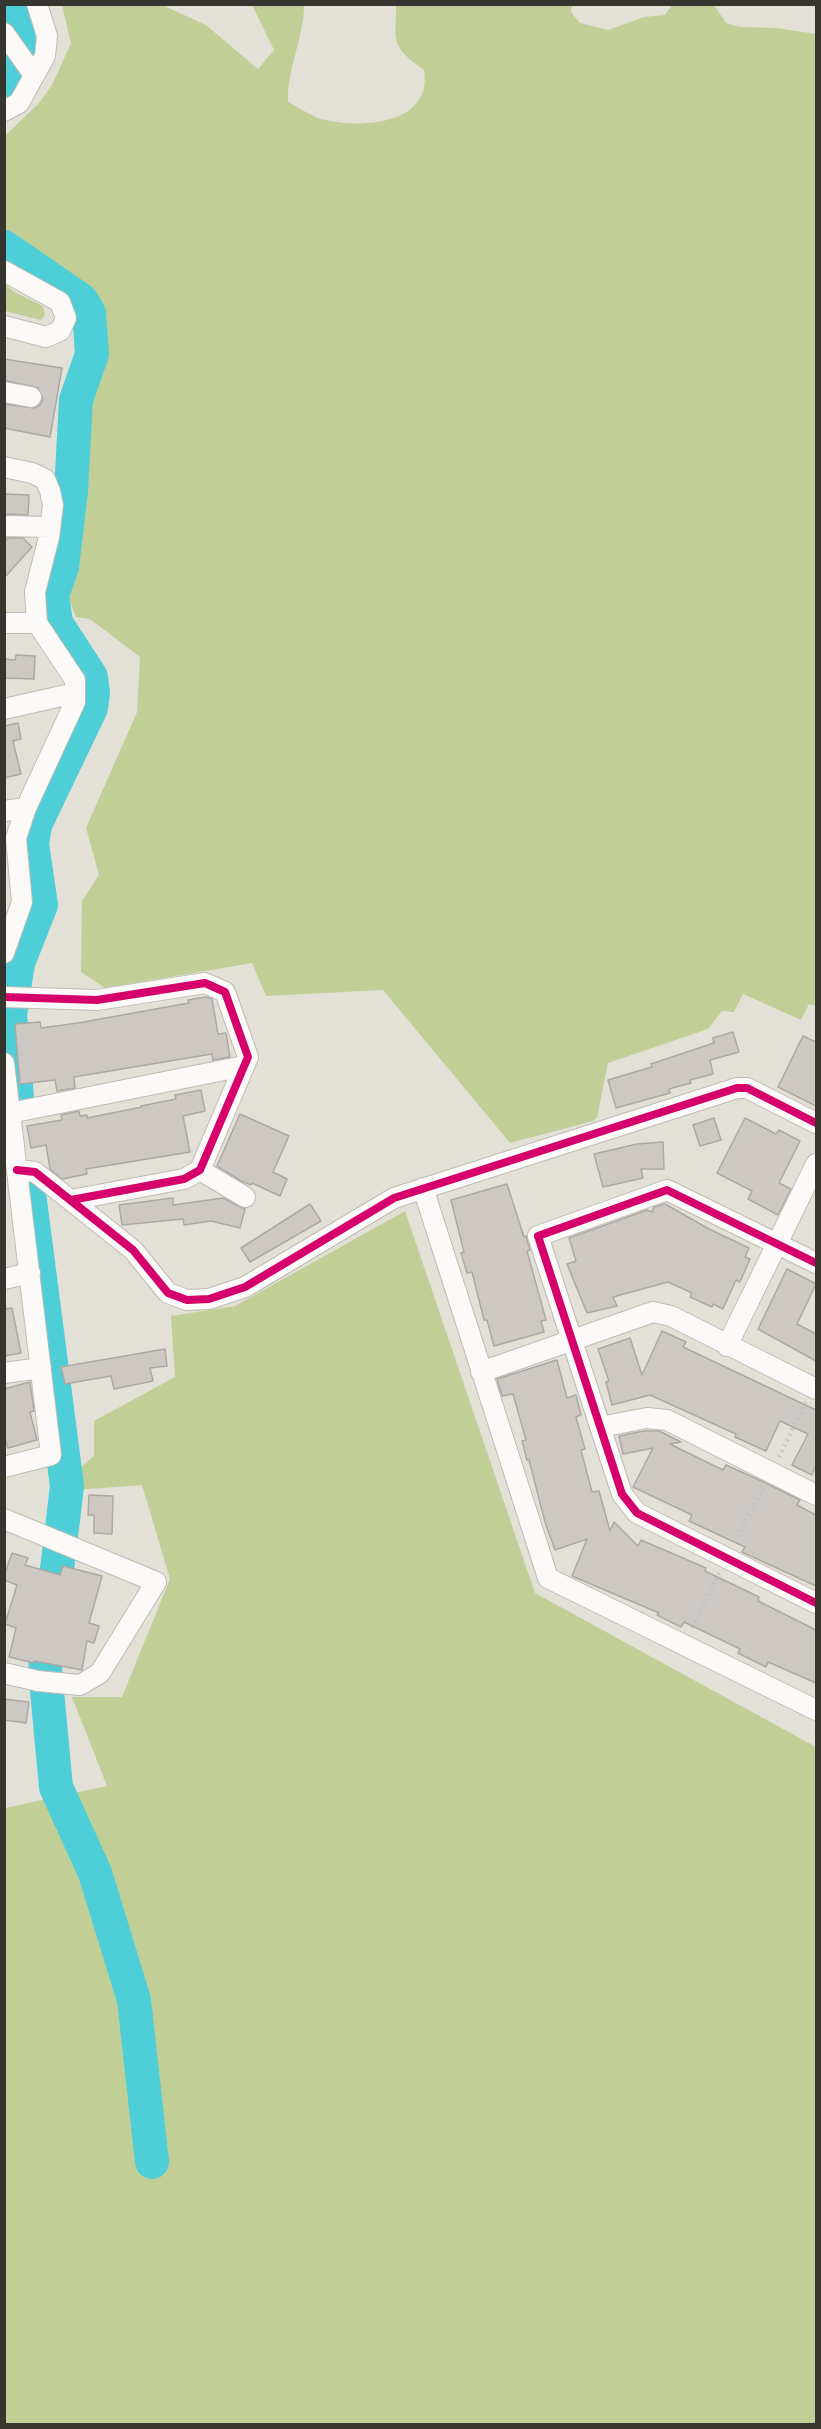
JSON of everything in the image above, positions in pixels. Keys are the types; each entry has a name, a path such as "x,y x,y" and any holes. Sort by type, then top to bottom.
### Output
{"street":[{"path":"26,65 45,56 47,36 37,4"},
{"path":"4,33 26,65 20,103 4,111"},
{"path":"4,271 60,302 66,318 60,331 46,337 4,326"},
{"path":"4,392 31,397"},
{"path":"4,467 32,473 45,480 53,505 35,592 37,622 75,680 75,702 26,808 16,838 13,904 4,953"},
{"path":"4,526 50,526"},
{"path":"4,623 37,622"},
{"path":"4,709 75,693"},
{"path":"4,811 26,808"},
{"path":"10,997 97,1000 205,983 225,992 248,1057 200,1170 184,1179 70,1200"},
{"path":"4,1063 14,1179 30,1274 51,1455 4,1467"},
{"path":"8,1100 244,1066"},
{"path":"14,1179 35,1172 133,1250 168,1293 187,1300 209,1299 245,1287 394,1198 737,1088 747,1088 816,1123"},
{"path":"727,1346 816,1164"},
{"path":"200,1170 245,1197"},
{"path":"423,1188 548,1578 816,1710"},
{"path":"816,1263 667,1190 538,1236 622,1494 637,1513 816,1603"},
{"path":"4,1279 30,1274"},
{"path":"481,1372 653,1312 671,1316 815,1389"},
{"path":"4,1373 41,1368"},
{"path":"600,1427 647,1418 668,1420 816,1495"},
{"path":"4,1673 80,1685 100,1673 156,1582 6,1523"}],"path":[{"path":"684,1645 726,1558 815,1389"}],"green space":[{"path":"4,5 18,5 24,35 5,11"},
{"path":"62,5 162,5 206,25 258,69 274,50 252,5 304,5 288,89 288,102 321,119 354,123 373,123 405,113 417,103 424,89 424,70 405,55 397,43 396,5 572,5 571,12 580,23 608,30 644,17 665,15 672,5 714,5 726,23 740,27 777,28 816,34 816,1006 809,1004 801,1020 743,994 734,1012 722,1011 708,1029 608,1063 597,1118 593,1121 510,1143 383,990 266,996 252,963 105,988 81,972 82,901 99,875 86,828 137,712 140,657 90,619 76,617 68,597 64,559 77,471 79,394 94,340 87,298 5,242 5,136 39,103 52,85 71,43"},
{"path":"5,284 16,293 43,306 45,315 41,320 5,311"},
{"path":"405,1211 535,1593 816,1747 816,2424 5,2424 5,1808 107,1786 72,1697 122,1697 170,1579 142,1485 75,1490 72,1475 94,1456 94,1421 175,1377 171,1316 235,1306"}],"building":[{"path":"4,359 62,368 50,437 4,428 4,404 34,408 40,405 43,399 38,388 4,380"},
{"path":"4,494 29,495 28,515 4,514"},
{"path":"8,538 23,538 32,547 4,578 4,542"},
{"path":"16,655 35,656 34,679 4,678 4,659 15,660"},
{"path":"18,723 21,739 13,741 21,774 4,778 4,726"},
{"path":"206,997 212,999 218,1034 226,1033 230,1057 213,1060 212,1054 74,1077 75,1088 57,1091 55,1080 20,1084 15,1024 40,1022 41,1028 78,1023 189,1003 188,1000"},
{"path":"733,1032 739,1052 710,1060 713,1074 669,1089 670,1093 616,1108 608,1080 652,1067 651,1064 714,1043 713,1038"},
{"path":"803,1036 816,1042 816,1106 778,1087"},
{"path":"201,1090 205,1111 183,1116 190,1152 86,1169 87,1174 62,1179 50,1169 46,1145 31,1148 27,1126 62,1120 61,1115 79,1111 80,1116 87,1115 87,1118 142,1107 176,1099 175,1095"},
{"path":"240,1114 289,1136 273,1172 287,1179 280,1196 252,1183 251,1185 241,1181 217,1166"},
{"path":"714,1118 721,1140 700,1146 693,1125"},
{"path":"745,1118 776,1134 779,1130 800,1141 779,1183 791,1189 778,1215 748,1199 752,1191 717,1173"},
{"path":"663,1142 664,1169 641,1169 643,1178 603,1187 594,1154 637,1144"},
{"path":"507,1184 524,1237 526,1236 530,1250 527,1251 546,1320 541,1321 544,1332 494,1346 487,1320 484,1320 472,1272 467,1273 461,1253 464,1252 451,1200"},
{"path":"173,1198 173,1205 223,1198 245,1209 240,1228 211,1221 184,1225 183,1219 122,1225 119,1205"},
{"path":"310,1204 321,1221 250,1262 241,1248"},
{"path":"665,1204 749,1248 745,1257 750,1259 740,1282 736,1280 723,1309 713,1304 712,1307 690,1297 692,1293 668,1282 613,1297 617,1306 587,1313 567,1264 576,1261 569,1238 647,1210 652,1212 654,1207"},
{"path":"787,1269 816,1284 797,1324 816,1334 816,1361 758,1329"},
{"path":"12,1308 21,1353 4,1356 4,1309"},
{"path":"662,1331 686,1342 683,1347 816,1410 816,1465 812,1475 792,1465 808,1434 780,1421 766,1451 735,1437 736,1434 650,1395 612,1405 606,1382 609,1381 598,1349 630,1338 642,1375"},
{"path":"165,1349 167,1366 150,1368 153,1381 114,1389 111,1376 65,1384 61,1367"},
{"path":"557,1360 567,1398 576,1395 581,1415 576,1417 585,1449 581,1450 592,1492 599,1491 610,1531 614,1522 638,1546 641,1540 706,1568 705,1571 759,1597 758,1601 816,1630 816,1683 768,1662 766,1667 738,1653 740,1649 684,1622 681,1627 657,1615 659,1613 572,1576 587,1539 555,1550 545,1522 529,1460 527,1460 522,1441 526,1440 513,1394 502,1396 497,1379"},
{"path":"30,1382 34,1411 30,1412 37,1440 8,1448 4,1436 4,1389"},
{"path":"644,1431 659,1431 681,1442 670,1444 686,1452 723,1470 726,1465 800,1500 797,1505 816,1515 816,1586 742,1552 745,1547 689,1521 692,1515 633,1487 653,1448 623,1454 619,1436"},
{"path":"89,1495 113,1496 112,1534 94,1533 94,1515 88,1515"},
{"path":"12,1553 28,1558 25,1565 60,1575 63,1566 102,1576 89,1623 99,1626 94,1643 87,1641 82,1670 9,1657 16,1628 5,1624 17,1585 4,1580 4,1576"},
{"path":"4,1699 29,1702 26,1723 4,1720"}],"waterway":[{"path":"4,90 25,49 26,32 16,4"},
{"path":"4,247 81,300 89,313 92,354 76,400 71,491 62,567 52,595 56,623 91,677 93,693 91,708 35,825 32,844 41,905 18,963 10,1015 17,1097"},
{"path":"27,1178 67,1486 45,1670 56,1787 95,1873 134,2000 152,2162"}],"cycle path":[{"path":"4,997 97,1000 205,983 225,992 248,1057 200,1170 184,1179 71,1200"},
{"path":"17,1170 35,1172 133,1250 168,1293 187,1300 209,1299 245,1287 394,1198 737,1088 747,1088 816,1123"},
{"path":"816,1263 667,1190 538,1236 622,1494 637,1513 816,1603"}]}
